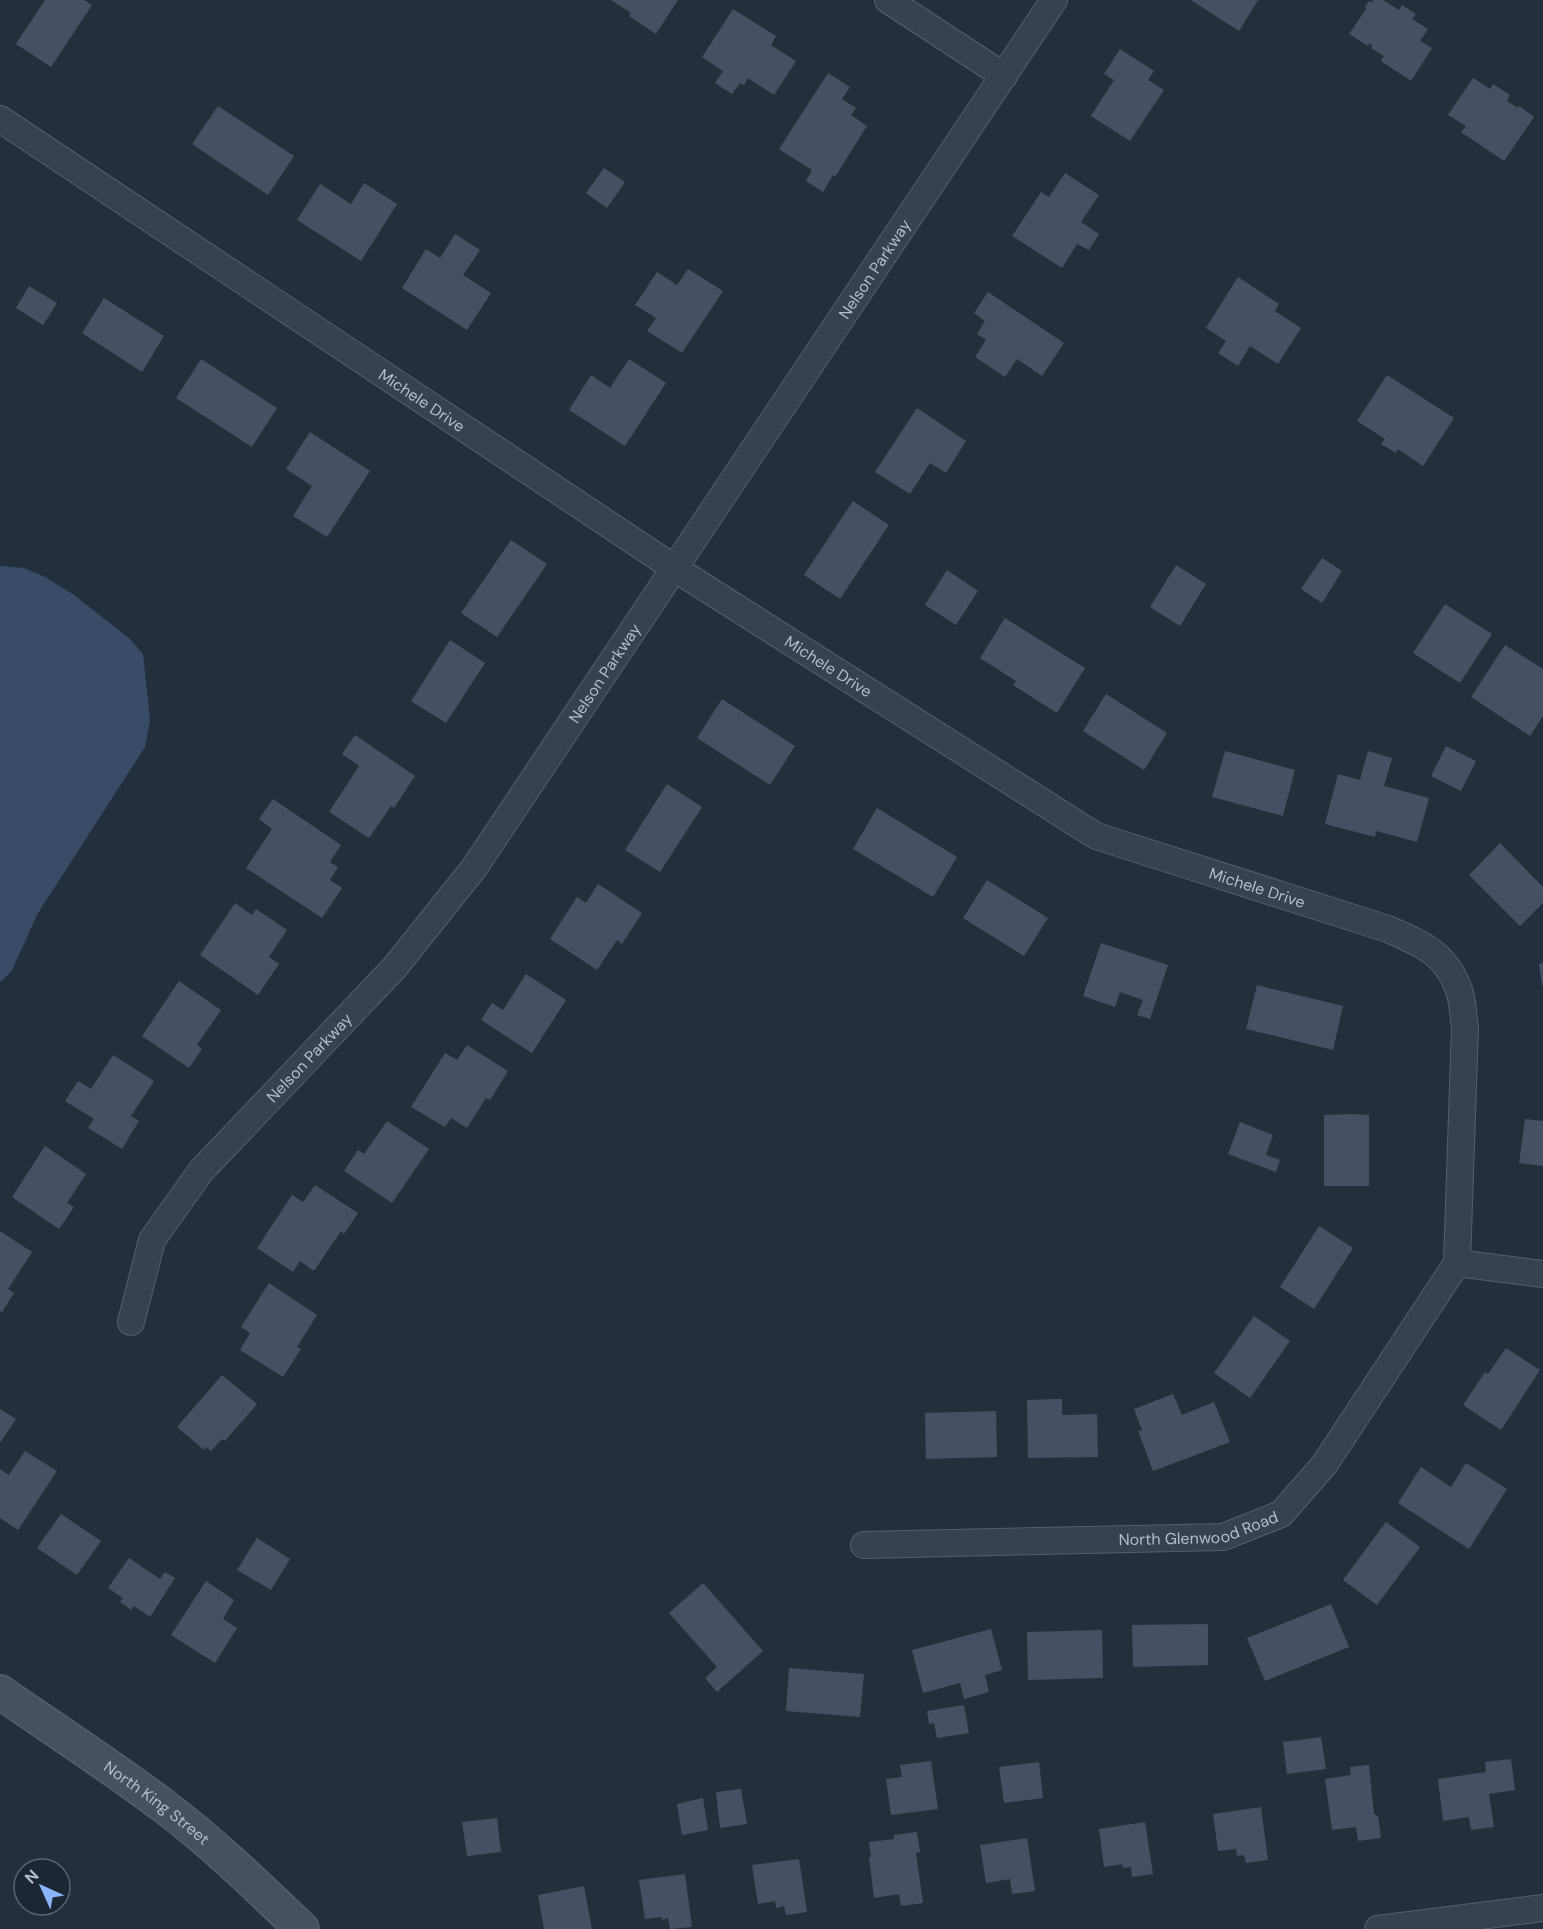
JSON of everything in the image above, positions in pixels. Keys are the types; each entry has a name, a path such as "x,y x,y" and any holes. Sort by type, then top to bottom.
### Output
{"main road":[{"name":"North King Street","path":"0,1692 164,1807 232,1864 302,1929"}],"street":[{"path":"888,0 1004,76"},
{"name":"Nelson Parkway","path":"131,1322 152,1240 201,1171 395,968 474,868 1054,0"},
{"name":"Michele Drive","path":"0,119 674,568 1096,836 1388,929 1418,942 1445,962 1459,992 1465,1027 1458,1263"},
{"path":"1458,1263 1543,1274"},
{"name":"North Glenwood Road","path":"864,1545 1223,1537 1281,1514 1324,1466 1458,1263"},
{"path":"1378,1929 1543,1908"}],"water":[{"path":"0,566 24,568 45,577 74,595 130,639 143,654 150,720 145,747 38,913 11,972 0,982"}],"building":[{"path":"45,0 84,0 92,5 51,67 16,44"},
{"path":"611,0 678,0 656,34 629,16 631,13"},
{"path":"1191,0 1258,0 1239,31"},
{"path":"1373,0 1383,0 1399,10 1402,5 1416,14 1412,19 1428,29 1420,41 1432,48 1411,81 1381,61 1384,56 1371,48 1370,43 1368,46 1349,34 1369,1 1372,3"},
{"path":"733,9 776,36 771,45 796,61 774,95 748,78 744,85 740,83 732,94 715,83 723,71 702,57"},
{"path":"1120,49 1154,71 1148,80 1164,90 1130,141 1091,116 1114,80 1104,74"},
{"path":"828,73 850,87 842,99 856,108 851,115 867,126 823,192 806,181 812,170 779,149"},
{"path":"1473,78 1490,89 1493,84 1510,95 1507,101 1518,108 1519,106 1534,117 1504,161 1461,132 1466,126 1448,115"},
{"path":"218,106 294,156 268,195 192,144"},
{"path":"604,168 625,182 607,208 586,193"},
{"path":"1065,173 1099,195 1081,222 1099,234 1089,250 1077,244 1062,268 1012,236 1041,192 1049,197"},
{"path":"364,183 397,204 361,261 297,220 320,184 351,204"},
{"path":"455,234 480,250 463,275 491,293 467,330 402,288 426,249 440,258"},
{"path":"688,269 723,291 682,353 647,331 656,318 635,305 657,272 677,285"},
{"path":"1238,277 1279,304 1275,311 1301,328 1278,364 1250,346 1238,366 1218,353 1226,341 1206,328"},
{"path":"29,286 57,303 43,325 16,308"},
{"path":"988,292 1064,343 1042,376 1017,359 1005,377 975,357 986,340 977,334 985,321 974,313"},
{"path":"104,298 164,336 142,372 82,333"},
{"path":"201,359 277,408 252,447 176,398"},
{"path":"629,359 666,383 625,446 569,410 591,375 610,388"},
{"path":"1387,375 1454,418 1423,466 1398,449 1396,453 1381,444 1385,439 1357,421"},
{"path":"917,408 966,441 946,473 930,463 910,494 875,472"},
{"path":"310,432 370,471 327,537 293,516 312,486 286,469"},
{"path":"853,501 889,525 840,599 804,575"},
{"path":"511,540 547,564 497,637 461,613"},
{"path":"1322,558 1342,571 1322,603 1301,589"},
{"path":"1176,565 1206,584 1180,626 1150,607"},
{"path":"947,570 978,591 956,625 925,605"},
{"path":"1445,604 1492,634 1460,683 1413,653"},
{"path":"1005,618 1085,668 1057,713 1013,685 1016,681 980,658"},
{"path":"450,640 485,663 446,723 411,701"},
{"path":"1505,645 1543,669 1543,716 1530,736 1471,697"},
{"path":"1106,694 1167,733 1144,770 1083,731"},
{"path":"722,699 795,746 770,785 697,738"},
{"path":"355,735 415,776 394,808 391,806 369,838 329,812 359,766 342,754"},
{"path":"1446,746 1476,761 1461,791 1431,776"},
{"path":"1225,751 1295,770 1283,816 1212,797"},
{"path":"1368,751 1392,758 1384,786 1429,798 1417,842 1376,831 1375,837 1325,824 1338,774 1360,780"},
{"path":"667,784 702,807 660,872 625,850"},
{"path":"273,799 341,845 330,862 338,867 330,880 342,888 322,918 246,868 272,829 259,819"},
{"path":"877,808 957,857 933,897 853,849"},
{"path":"1500,843 1543,887 1543,903 1520,926 1469,875"},
{"path":"987,880 1048,918 1024,956 963,918"},
{"path":"598,884 642,913 622,944 617,940 597,970 550,939 577,897 586,903"},
{"path":"235,903 252,915 256,909 287,930 269,957 279,964 258,995 200,955"},
{"path":"1101,943 1168,965 1150,1019 1137,1015 1143,1000 1120,992 1115,1007 1083,996"},
{"path":"1543,963 1543,985 1542,985 1539,964"},
{"path":"526,974 566,1000 532,1053 481,1020 492,1003 503,1010"},
{"path":"179,981 221,1010 197,1045 202,1049 189,1068 142,1036"},
{"path":"1257,985 1343,1006 1333,1050 1246,1029"},
{"path":"467,1045 508,1071 490,1100 486,1098 467,1128 451,1118 445,1127 411,1107 445,1053 457,1060"},
{"path":"113,1055 154,1081 131,1116 139,1121 122,1149 88,1128 94,1119 65,1101 78,1081 91,1089"},
{"path":"1324,1115 1369,1115 1369,1186 1324,1186"},
{"path":"1525,1119 1543,1121 1543,1166 1519,1163"},
{"path":"387,1121 429,1149 392,1203 344,1171 358,1150 364,1154"},
{"path":"1240,1122 1273,1135 1266,1155 1280,1160 1276,1172 1228,1154"},
{"path":"45,1146 86,1174 67,1203 74,1207 59,1229 12,1197"},
{"path":"315,1185 358,1213 344,1234 341,1231 314,1271 300,1261 293,1272 257,1248 292,1195 303,1202"},
{"path":"1319,1226 1353,1248 1314,1309 1280,1287"},
{"path":"0,1231 32,1252 8,1289 14,1293 2,1312 0,1311"},
{"path":"269,1283 317,1315 297,1347 301,1349 283,1377 240,1350 250,1333 241,1327"},
{"path":"1254,1316 1290,1341 1250,1398 1214,1373"},
{"path":"1506,1348 1540,1370 1501,1430 1463,1405 1485,1372 1488,1374"},
{"path":"222,1375 257,1404 225,1441 222,1439 211,1451 206,1447 204,1450 177,1427"},
{"path":"1173,1394 1182,1415 1214,1402 1230,1442 1153,1471 1138,1431 1142,1430 1134,1409"},
{"path":"1062,1399 1062,1415 1097,1414 1098,1457 1028,1458 1027,1400"},
{"path":"0,1409 16,1419 0,1443"},
{"path":"996,1411 997,1457 926,1459 925,1413"},
{"path":"25,1451 57,1471 18,1530 0,1518 0,1469 9,1475"},
{"path":"1466,1463 1507,1489 1469,1549 1398,1503 1421,1467 1451,1487"},
{"path":"61,1514 101,1541 77,1575 37,1548"},
{"path":"1386,1522 1420,1547 1377,1605 1343,1580"},
{"path":"257,1538 290,1559 271,1590 237,1570"},
{"path":"129,1558 160,1579 165,1572 175,1578 150,1617 134,1606 131,1610 120,1602 123,1598 108,1588"},
{"path":"206,1581 234,1600 223,1619 237,1628 215,1663 171,1635"},
{"path":"703,1583 763,1651 717,1692 705,1678 717,1667 669,1613"},
{"path":"1331,1604 1349,1647 1265,1681 1247,1638"},
{"path":"1208,1624 1208,1665 1133,1667 1132,1625"},
{"path":"991,1629 1002,1670 985,1675 989,1692 964,1699 960,1683 923,1693 912,1650"},
{"path":"1102,1630 1103,1678 1028,1680 1027,1632"},
{"path":"789,1668 864,1674 860,1717 786,1711"},
{"path":"964,1705 969,1733 937,1738 934,1723 929,1724 927,1711"},
{"path":"1321,1737 1326,1769 1287,1774 1283,1742"},
{"path":"1511,1759 1515,1790 1489,1794 1494,1827 1471,1830 1469,1817 1443,1821 1438,1779 1486,1772 1485,1762"},
{"path":"931,1761 938,1809 891,1815 886,1779 902,1777 900,1765"},
{"path":"1039,1762 1043,1798 1004,1803 999,1767"},
{"path":"1369,1765 1374,1814 1378,1816 1381,1838 1358,1841 1356,1827 1332,1830 1325,1779 1351,1775 1350,1767"},
{"path":"741,1789 747,1824 720,1828 716,1792"},
{"path":"703,1798 708,1830 682,1835 677,1804"},
{"path":"1261,1807 1268,1860 1246,1863 1244,1855 1237,1856 1236,1849 1218,1851 1213,1814"},
{"path":"497,1818 501,1852 467,1856 462,1822"},
{"path":"1145,1822 1153,1874 1132,1877 1131,1867 1123,1868 1122,1864 1104,1867 1099,1829"},
{"path":"917,1832 920,1852 916,1853 923,1903 901,1906 899,1894 874,1898 869,1842 894,1839 894,1835"},
{"path":"1027,1838 1035,1891 1012,1894 1010,1879 986,1883 980,1845"},
{"path":"799,1859 807,1912 786,1915 784,1906 776,1908 775,1901 758,1904 752,1865"},
{"path":"685,1874 692,1927 670,1929 668,1918 645,1919 639,1880"},
{"path":"584,1886 592,1929 544,1929 538,1895"}]}
